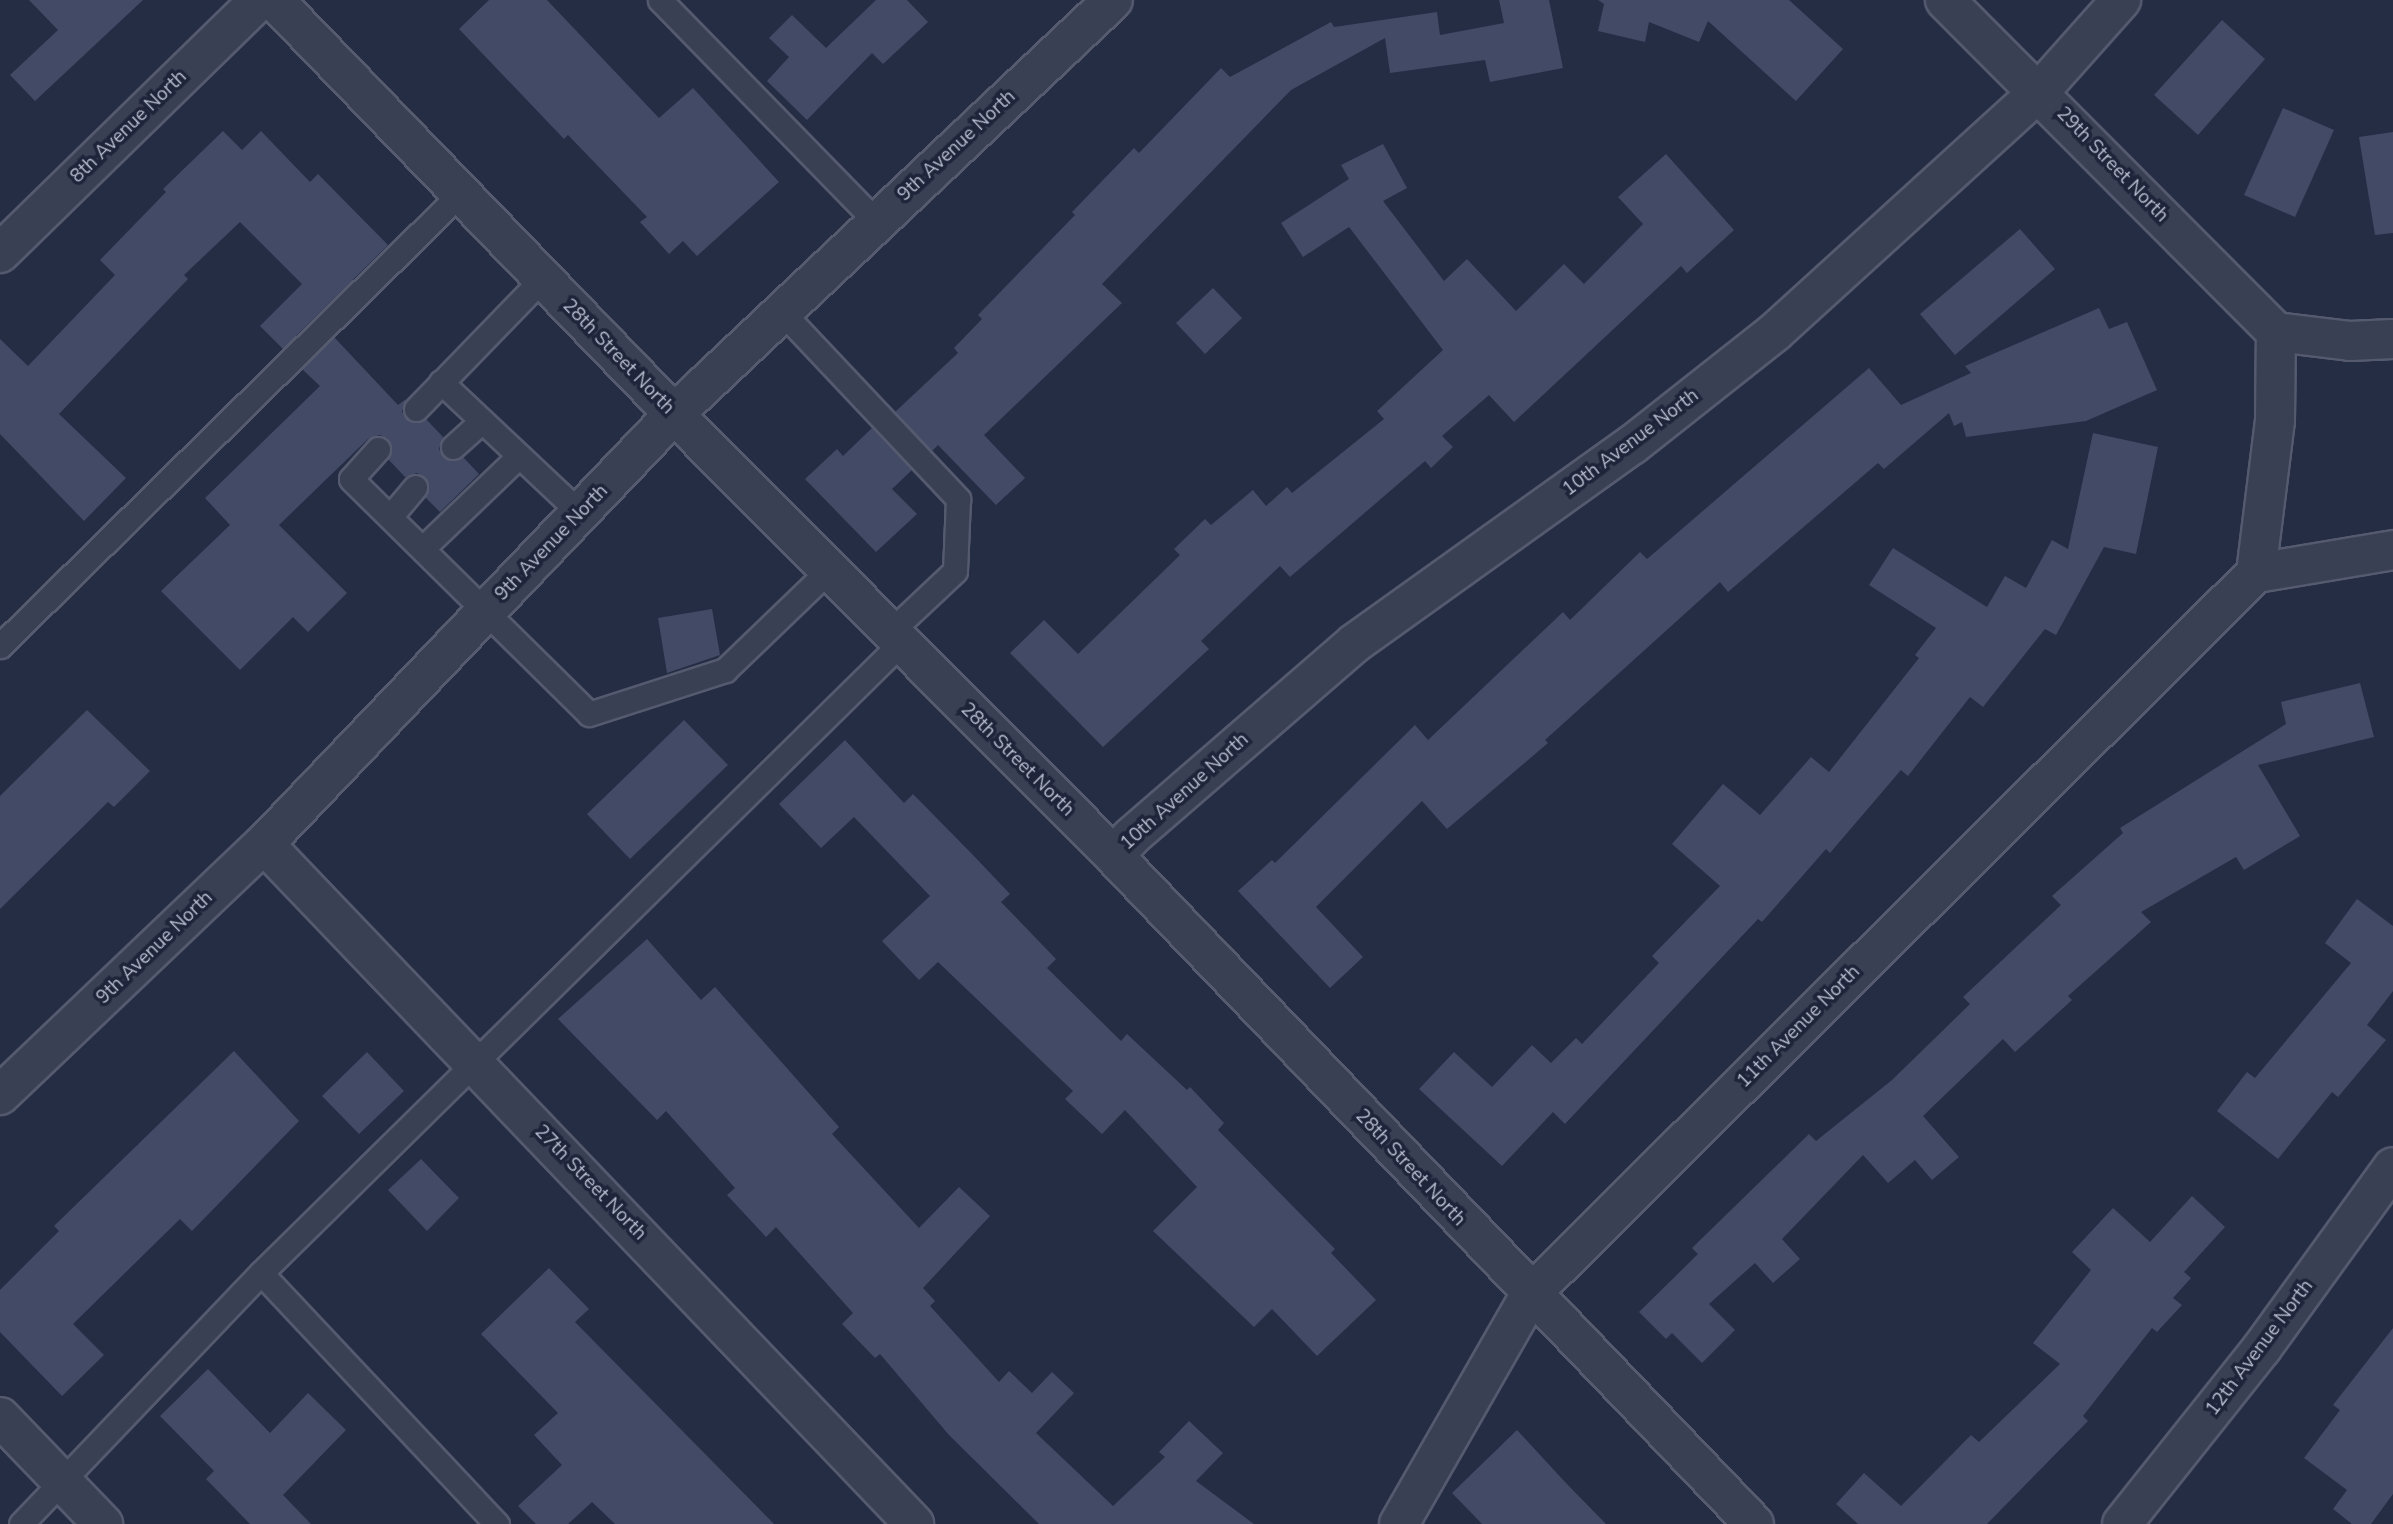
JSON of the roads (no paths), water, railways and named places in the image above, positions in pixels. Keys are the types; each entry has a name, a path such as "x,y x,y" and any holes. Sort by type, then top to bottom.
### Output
{"street":[{"name":"8th Avenue North","path":"0,253 259,0"},
{"name":"28th Street North","path":"274,0 894,639 1114,856 1530,1295 1754,1524"},
{"name":"9th Avenue North","path":"0,1095 264,844 674,414 1113,0"},
{"name":"29th Street North","path":"1945,0 2040,91 2276,332"},
{"name":"10th Avenue North","path":"1114,856 1130,837 1355,643 1632,445 1775,332 2040,91 2121,0"},
{"path":"2393,339 2350,341 2276,332 2275,421 2256,573 2393,550"},
{"name":"11th Avenue North","path":"1399,1524 1530,1295 2256,573"},
{"name":"27th Street North","path":"264,844 477,1063 914,1524"},
{"name":"12th Avenue North","path":"2122,1524 2262,1348 2393,1167"},
{"path":"0,1418 103,1524"}],"lane":[{"path":"660,0 877,222"},
{"path":"0,646 460,194"},
{"path":"416,409 542,279"},
{"path":"21,1524 261,1273 477,1063 894,639 955,571 958,499 782,312"},
{"path":"442,382 580,513"},
{"path":"453,447 482,421"},
{"path":"378,449 351,479 488,609 589,714 725,670 828,571"},
{"path":"423,548 519,456"},
{"path":"390,517 415,487"},
{"path":"261,1273 496,1524"}]}
